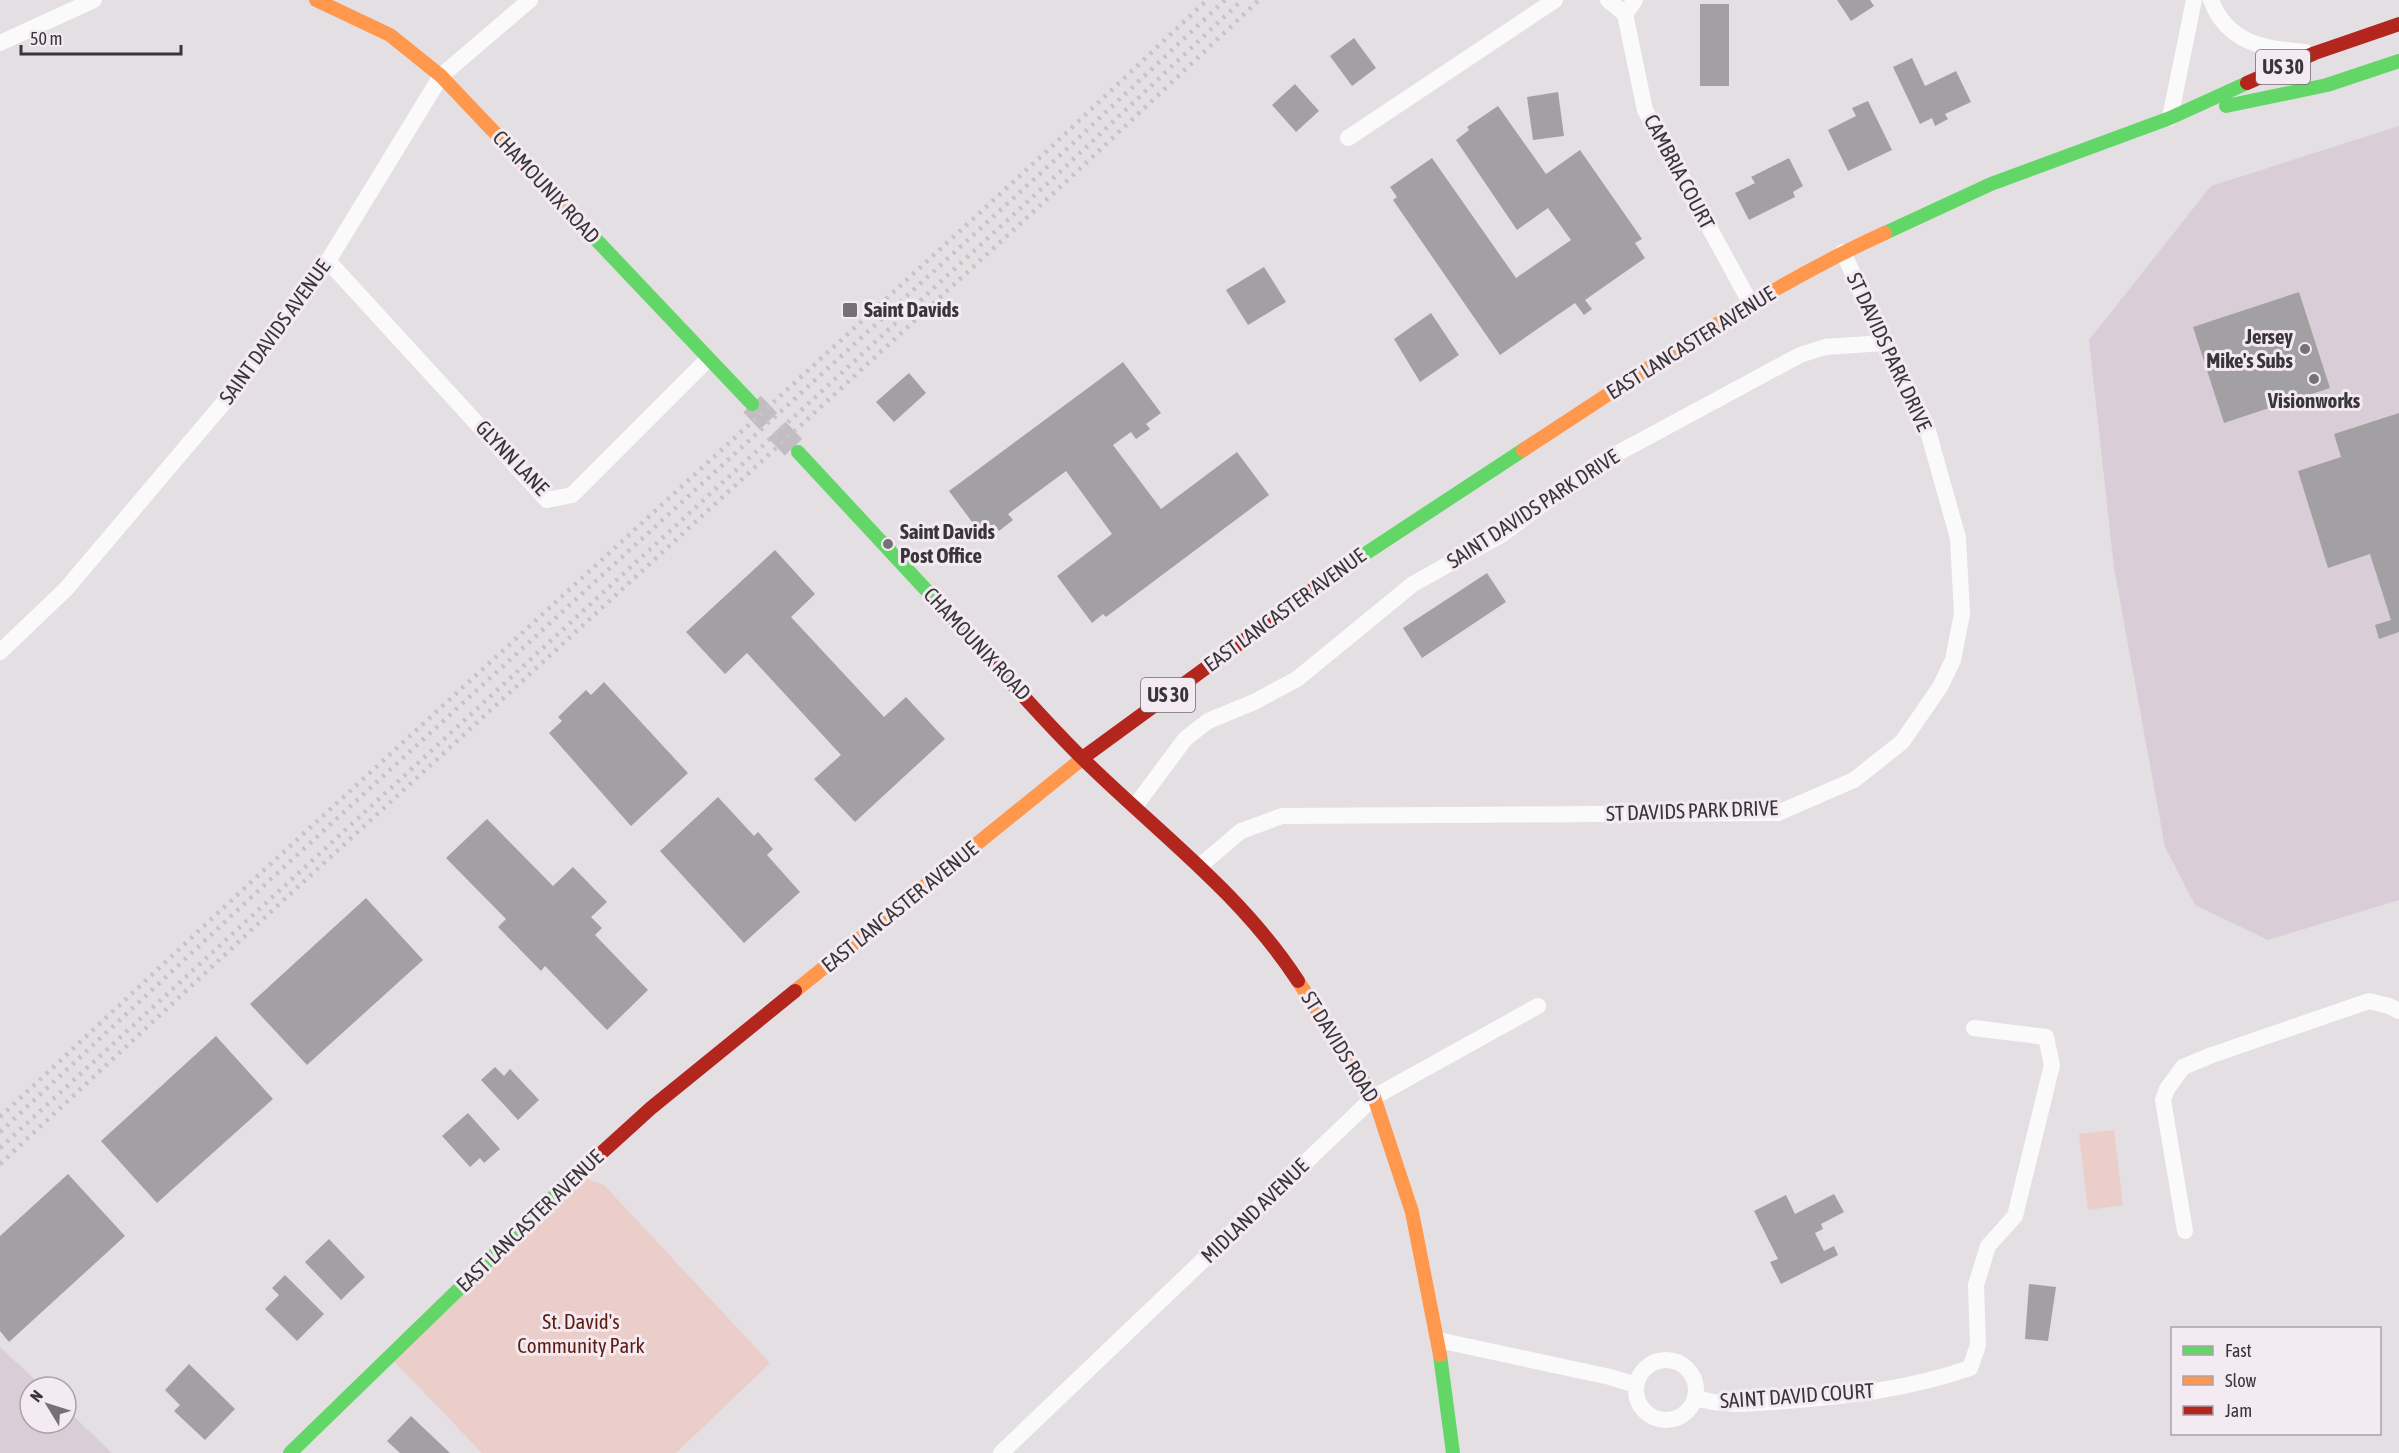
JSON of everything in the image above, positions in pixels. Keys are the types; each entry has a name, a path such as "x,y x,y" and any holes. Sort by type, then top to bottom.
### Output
{"main road":[{"name":"CHAMOUNIX ROAD","path":"316,0 390,35 441,76 752,404"},
{"name":"EAST LANCASTER AVENUE","path":"290,1453 576,1175 651,1108 1082,758 1366,551 1751,304 1843,252 1895,226 1991,184 2170,118 2314,53 2399,24"},
{"name":"EAST LANCASTER AVENUE","path":"2170,118 2327,85 2399,61"},
{"name":"CHAMOUNIX ROAD","path":"798,452 1082,758"},
{"name":"ST DAVIDS ROAD","path":"1082,758 1201,865 1276,947 1374,1097 1412,1212 1438,1340 1453,1453"}],"street":[{"path":"0,43 94,0"},
{"name":"SAINT DAVIDS AVENUE","path":"0,652 66,589 231,394 328,261 441,76 530,0"},
{"path":"1348,138 1555,0"},
{"path":"1608,0 1625,14 1635,0"},
{"path":"2170,118 2194,0"},
{"path":"2211,0 2230,31 2245,41 2270,50 2314,53"},
{"name":"CAMBRIA COURT","path":"1625,14 1645,110 1751,304"},
{"name":"ST DAVIDS PARK DRIVE","path":"1201,865 1241,831 1282,816 1778,813 1854,780 1902,742 1940,687 1953,660 1962,614 1958,538 1926,424 1884,343 1843,252"},
{"name":"GLYNN LANE","path":"328,261 548,500 572,495 708,359"},
{"name":"SAINT DAVIDS PARK DRIVE","path":"1136,805 1185,739 1208,721 1254,702 1297,679 1413,584 1501,536 1545,500 1594,466 1800,355 1825,347 1884,343"},
{"path":"2185,1231 2163,1100 2167,1089 2183,1067 2369,1001 2389,1005 2399,1011"},
{"name":"MIDLAND AVENUE","path":"1001,1453 1374,1097 1538,1006"},
{"name":"SAINT DAVID COURT","path":"1695,1397 1722,1404 1858,1395 1944,1377 1970,1368 1978,1345 1976,1285 1988,1246 2015,1216 2052,1065 2046,1037 1974,1028"},
{"path":"1438,1340 1610,1377 1636,1385"},
{"name":"SAINT DAVID COURT","path":"1671,1360 1685,1366 1692,1374 1695,1383 1695,1397 1691,1406 1682,1415 1662,1419 1642,1408 1638,1401 1636,1385 1646,1368 1653,1363 1671,1360"}],"shaded area":[{"path":"2399,126 2399,900 2268,940 2195,905 2165,847 2114,568 2089,340 2211,186"},
{"path":"0,1347 30,1375 18,1375 18,1435 78,1435 78,1420 112,1453 0,1453"}],"green space":[{"path":"2114,1130 2123,1205 2088,1210 2079,1134"},
{"name":"St. David's Community Park","path":"576,1175 604,1185 770,1363 676,1453 482,1453 389,1356"}],"building":[{"path":"1837,0 1870,0 1874,6 1851,21"},
{"path":"1700,4 1729,4 1729,86 1700,86"},
{"path":"1354,38 1376,68 1352,86 1330,56"},
{"path":"1912,58 1925,86 1956,71 1971,102 1945,114 1948,119 1935,126 1932,118 1920,124 1893,67"},
{"path":"1295,84 1319,111 1296,132 1272,105"},
{"path":"1558,92 1564,136 1533,140 1527,97"},
{"path":"1868,101 1892,150 1848,171 1828,130 1856,116 1852,108"},
{"path":"1498,106 1546,174 1580,150 1642,239 1635,243 1645,258 1585,300 1592,309 1584,315 1575,303 1500,355 1393,200 1397,197 1390,187 1432,158 1516,278 1571,240 1548,208 1517,230 1456,140 1469,130 1467,127"},
{"path":"1789,158 1803,186 1793,192 1795,197 1749,220 1735,193 1755,183 1751,177"},
{"path":"1264,267 1286,302 1248,325 1226,290"},
{"path":"2299,292 2330,388 2224,423 2193,327"},
{"path":"1431,313 1459,355 1420,382 1394,339"},
{"path":"1123,362 1161,413 1146,424 1150,429 1136,439 1131,432 1113,445 1161,509 1237,452 1269,495 1106,617 1103,614 1092,623 1057,576 1112,534 1066,471 1008,514 1013,520 999,531 994,524 981,534 949,491"},
{"path":"909,373 926,393 894,422 876,402"},
{"path":"2399,413 2399,632 2379,639 2375,625 2391,620 2370,554 2328,568 2298,471 2341,457 2334,434"},
{"path":"775,550 815,594 791,617 884,717 906,697 945,739 855,822 814,779 841,755 747,653 725,674 686,632"},
{"path":"1487,573 1506,602 1422,658 1403,628"},
{"path":"604,682 688,773 631,826 549,733 562,721 558,717 586,690 591,695"},
{"path":"718,797 754,836 758,832 773,849 767,855 800,892 744,943 660,851"},
{"path":"487,819 553,886 573,867 607,902 591,917 602,928 595,935 648,990 607,1030 545,966 541,971 498,927 506,919 446,858"},
{"path":"366,898 423,960 307,1065 250,1004"},
{"path":"216,1036 273,1099 157,1203 101,1141"},
{"path":"495,1067 504,1076 510,1069 539,1100 518,1120 481,1080"},
{"path":"468,1113 500,1149 484,1163 480,1158 470,1167 442,1136"},
{"path":"68,1174 125,1236 9,1342 0,1331 0,1236"},
{"path":"1834,1194 1844,1212 1821,1224 1823,1229 1815,1233 1824,1251 1834,1246 1838,1255 1781,1284 1770,1262 1778,1259 1754,1211 1786,1195 1795,1214"},
{"path":"329,1239 365,1277 341,1300 305,1262"},
{"path":"285,1275 324,1314 297,1341 265,1309 279,1295 272,1288"},
{"path":"2029,1284 2056,1287 2048,1341 2025,1339"},
{"path":"189,1364 235,1409 205,1440 174,1411 180,1405 165,1390"},
{"path":"411,1416 450,1453 400,1453 387,1441"}],"tunnel":[{"path":"752,404 798,452"}],"railway":[{"path":"0,1117 251,882 1047,151 1207,0"},
{"path":"0,1132 259,890 1055,160 1225,0"},
{"path":"0,1148 1063,169 1242,0"},
{"path":"0,1164 275,908 1070,178 1259,0"}],"traffic: fast":[{"path":"2226,106 2327,85 2399,61"},
{"path":"1885,233 1991,184 2170,118 2247,83"},
{"path":"569,211 752,404"},
{"path":"1333,575 1523,450"},
{"path":"798,452 967,634"},
{"path":"290,1453 565,1186"},
{"path":"1440,1355 1453,1453"}],"traffic: slow":[{"path":"316,0 390,35 441,76 569,211"},
{"path":"1523,450 1745,307 1885,233"},
{"path":"795,991 1088,754"},
{"path":"1298,981 1374,1097 1412,1212 1440,1355"}],"traffic: jam":[{"path":"2247,83 2315,53 2399,24"},
{"path":"1088,754 1333,575"},
{"path":"967,634 1067,743 1224,891 1275,949 1298,981"},
{"path":"565,1186 651,1108 795,991"}],"place":[{"name":"Saint Davids","path":"850,310"},
{"name":"Jersey Mike's Subs","path":"2305,349"},
{"name":"Visionworks","path":"2314,379"},
{"name":"Saint Davids Post Office","path":"888,544"}]}
